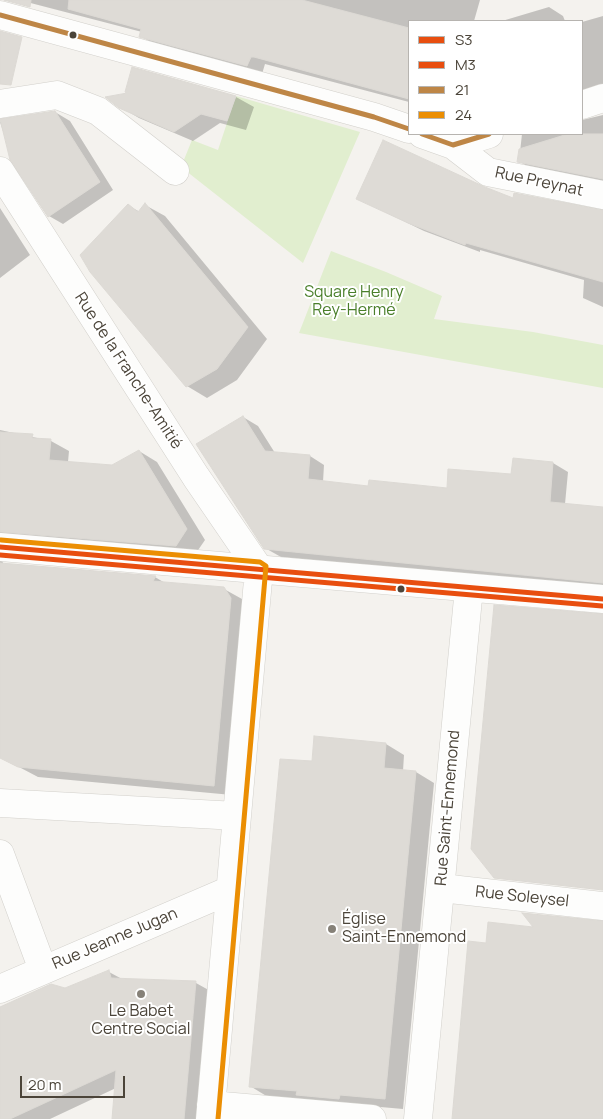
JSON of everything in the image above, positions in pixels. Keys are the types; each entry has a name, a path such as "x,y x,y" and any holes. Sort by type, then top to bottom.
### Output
{"street":[{"path":"0,15 374,116 408,129"},
{"path":"0,104 57,95 98,111 175,171"},
{"path":"583,105 603,98"},
{"name":"Rue Preynat","path":"425,135 453,145 488,172 603,195"},
{"path":"453,145 486,135"},
{"name":"Rue de la Franche-Amitié","path":"0,171 196,477 259,569"},
{"path":"0,547 603,599"},
{"path":"259,569 210,1112 372,1119"},
{"name":"Rue Saint-Ennemond","path":"418,1119 469,588"},
{"path":"0,803 237,816"},
{"path":"0,854 43,970"},
{"name":"Rue Soleysel","path":"441,888 603,906"},
{"name":"Rue Jeanne Jugan","path":"0,989 230,890"}],"green space":[{"path":"236,96 360,132 303,263 181,167 192,140 218,150"},
{"name":"Square Henry Rey-Hermé","path":"331,251 442,296 434,319 533,332 603,345 603,388 299,333"}],"building":[{"path":"4,0 31,0 30,7"},
{"path":"69,0 302,0 408,28 408,99 254,57 251,57 247,66 139,37 141,29 68,9"},
{"path":"0,31 22,37 11,85 0,84"},
{"path":"132,67 236,96 227,121 201,114 174,132 119,108 105,97 127,93 125,92"},
{"path":"55,111 100,182 48,217 10,160 0,119"},
{"path":"603,134 603,179 517,162 519,149 565,135"},
{"path":"383,140 513,198 514,193 603,210 603,282 466,243 465,245 408,223 356,199"},
{"path":"145,203 248,327 217,369 186,387 90,272 80,255 128,204 138,212"},
{"path":"243,416 265,451 310,455 308,479 368,486 369,480 447,488 448,469 511,474 513,458 553,462 550,502 603,507 603,583 264,549 196,444"},
{"path":"0,432 33,434 32,438 51,439 49,460 112,465 139,450 187,529 176,546 0,532"},
{"path":"0,563 156,576 153,581 224,587 231,598 214,786 18,767 0,758"},
{"path":"494,605 603,614 603,890 494,878 471,849"},
{"name":"Église Saint-Ennemond","path":"314,736 386,743 384,768 416,771 385,1099 340,1095 339,1099 296,1095 297,1091 249,1087 280,759 312,761"},
{"path":"522,913 603,921 603,1119 452,1119 468,941 486,943 488,922 533,927"},
{"path":"109,970 111,978 196,981 184,1119 112,1119 116,1070 10,1119 0,1119 0,1007 51,984 65,988"}],"transit line":[{"name":"21","path":"0,15 374,117 408,129"},
{"name":"21","path":"425,135 453,145 486,135"},
{"name":"24","path":"1,540 260,562 266,566 218,1119"},
{"name":"S3","path":"0,547 603,599"},
{"name":"M3","path":"0,555 602,606"}],"place":[{"name":"Église Saint-Ennemond","path":"332,929"},
{"name":"Le Babet Centre Social","path":"141,994"}]}
